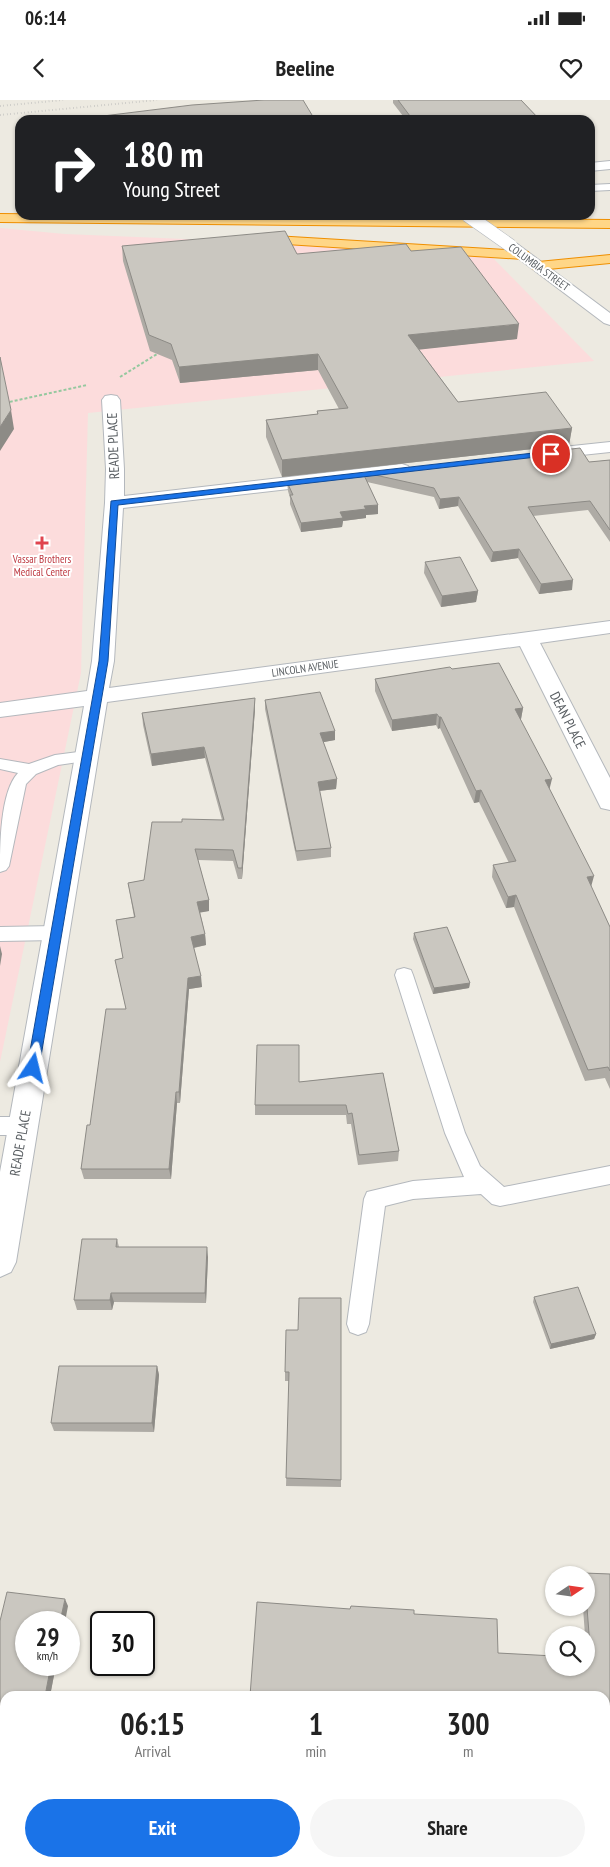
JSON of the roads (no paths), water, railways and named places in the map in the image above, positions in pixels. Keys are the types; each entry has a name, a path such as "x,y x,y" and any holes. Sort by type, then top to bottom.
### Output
{"highway":[{"path":"0,206 15,206"},
{"path":"595,213 610,213"},
{"path":"0,218 15,218"},
{"path":"203,220 610,224"},
{"path":"0,222 191,234"},
{"path":"240,237 517,251"},
{"path":"538,266 610,259"}],"street":[{"path":"595,166 610,165"},
{"name":"COLUMBIA STREET","path":"474,220 610,320"},
{"name":"READE PLACE","path":"0,1262 11,1126 56,933 103,661 114,503 115,469 111,400"},
{"path":"522,457 610,447"},
{"path":"114,503 415,469"},
{"name":"LINCOLN AVENUE","path":"0,710 610,627"},
{"name":"DEAN PLACE","path":"527,638 610,802"}],"lane":[{"path":"595,188 610,187"},
{"path":"0,866 18,782 30,770 55,760 86,756"},
{"path":"0,764 30,770"},
{"path":"0,934 56,933"},
{"path":"404,975 455,1133 472,1172 500,1197 610,1175"},
{"path":"358,1324 375,1199 413,1190 486,1184"}],"railway":[{"path":"0,106 63,100"},
{"path":"0,115 157,100"}],"place":[{"name":"Vassar Brothers Medical Center","path":"42,543"}]}
